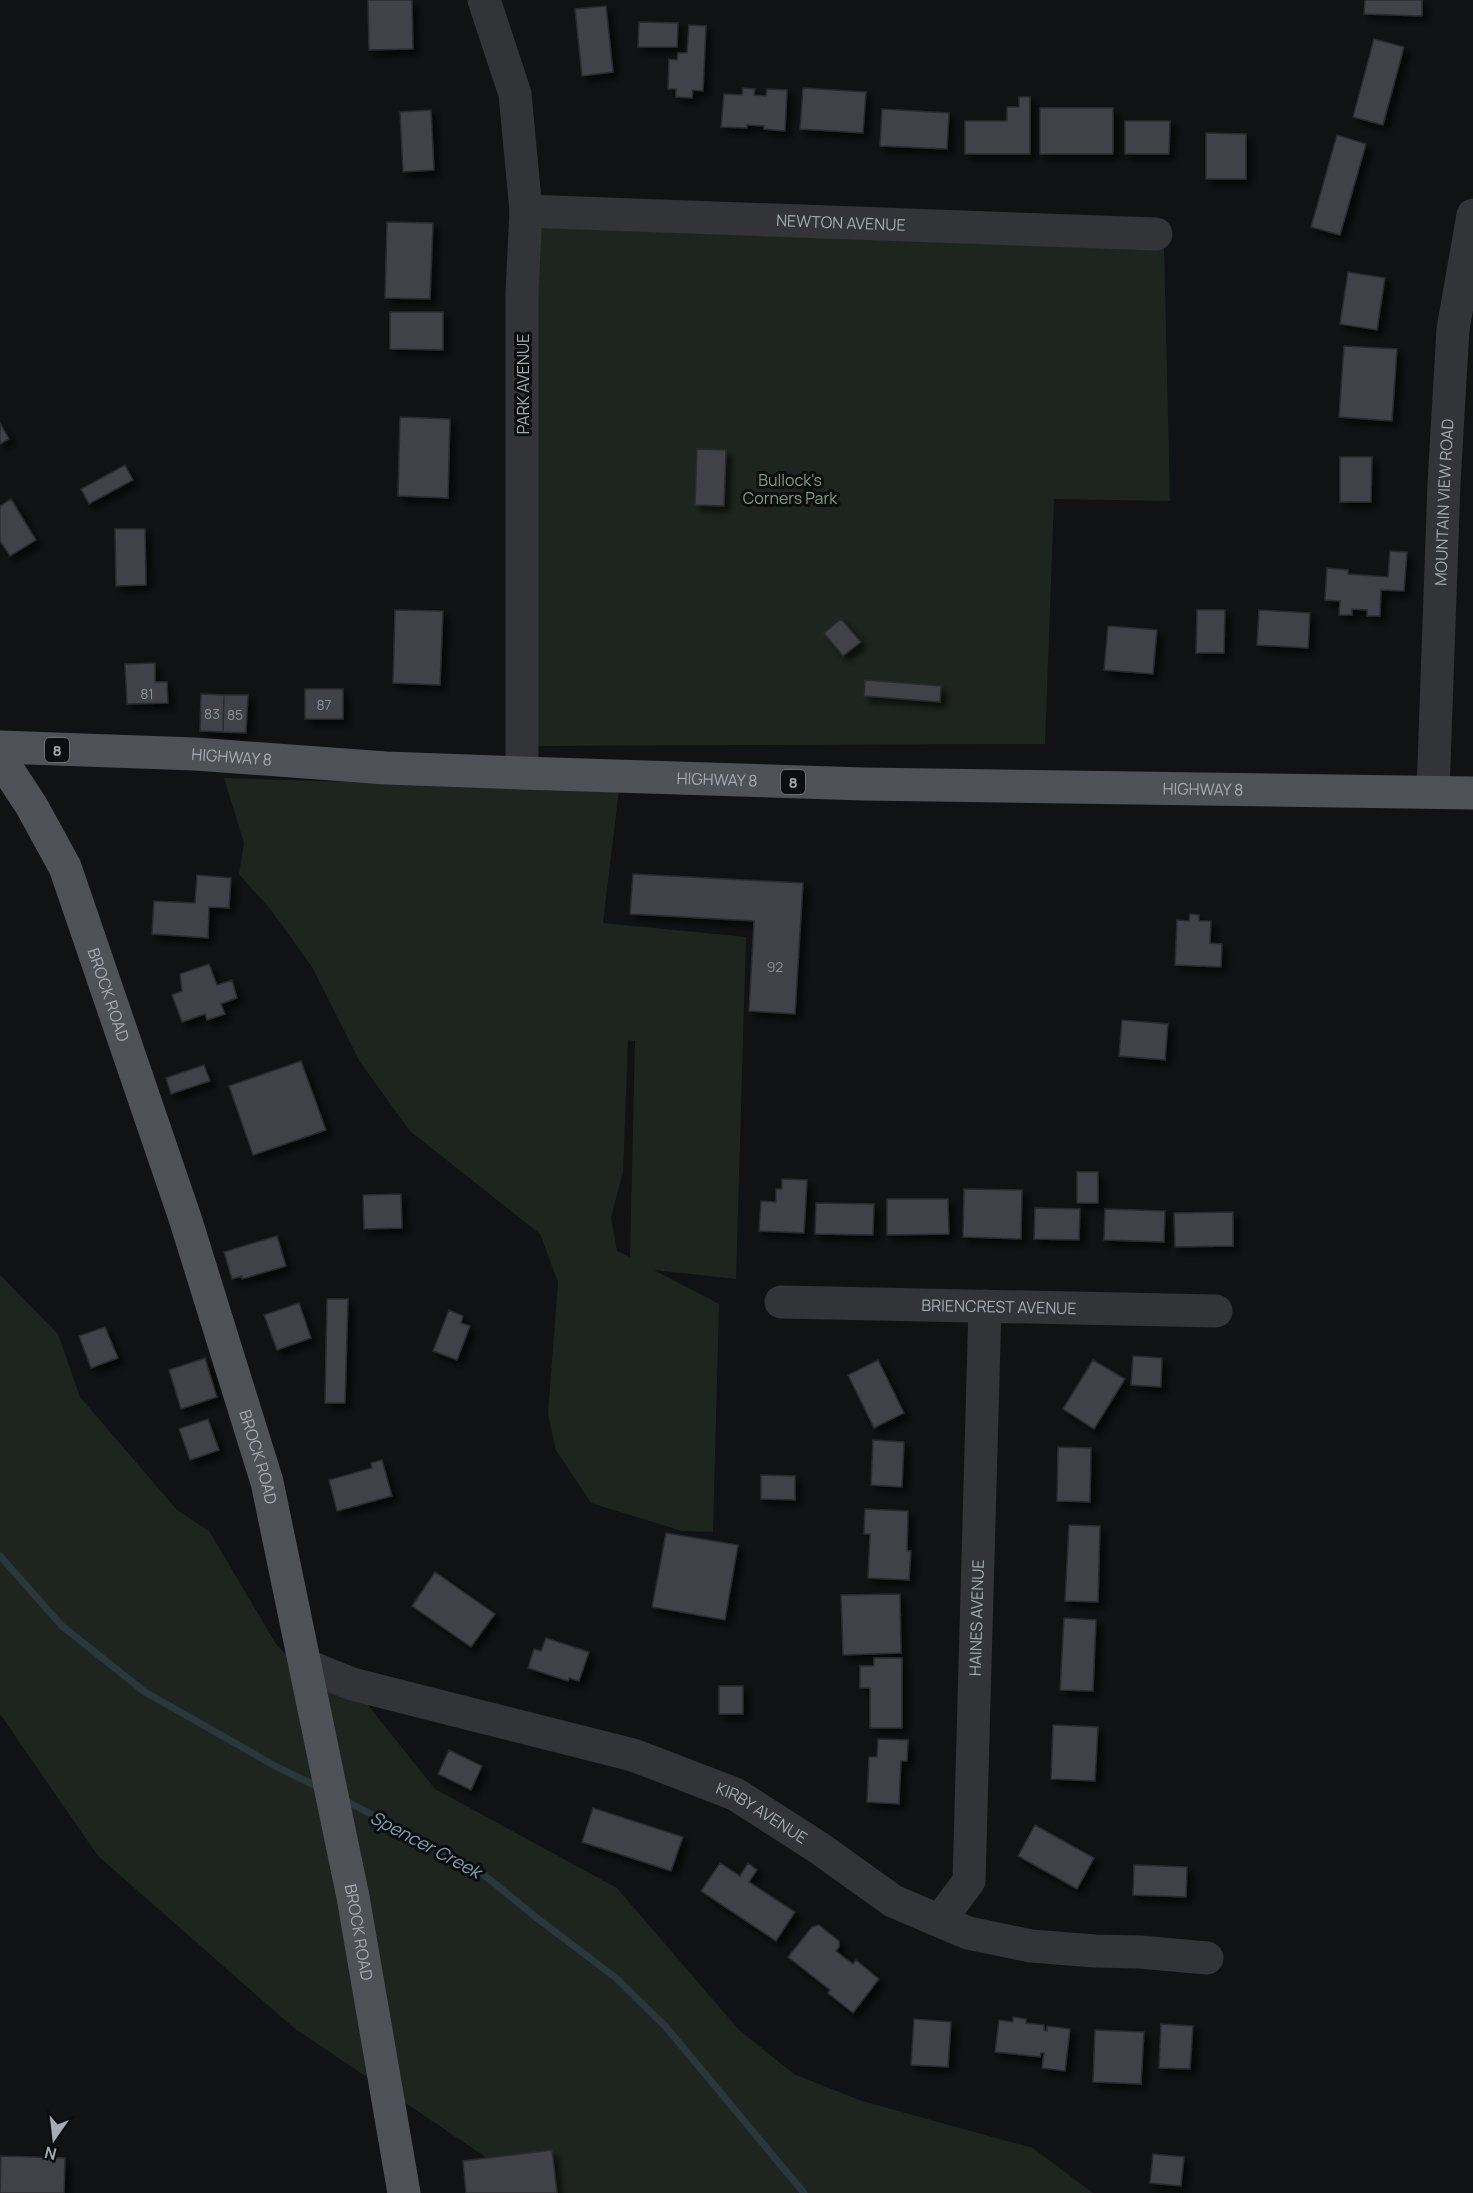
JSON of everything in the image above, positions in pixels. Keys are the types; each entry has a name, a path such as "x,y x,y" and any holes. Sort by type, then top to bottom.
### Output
{"main road":[{"name":"HIGHWAY 8","path":"0,747 195,754 387,768 522,773 876,784 1473,794"},
{"name":"BROCK ROAD","path":"0,758 26,796 65,867 185,1218 267,1482 353,1897 404,2193"}],"street":[{"name":"PARK AVENUE","path":"484,0 515,94 526,211 522,292 524,399 521,502 522,773"},
{"name":"NEWTON AVENUE","path":"526,211 1156,234"},
{"name":"MOUNTAIN VIEW ROAD","path":"1433,792 1444,483 1463,329 1473,215"},
{"name":"BRIENCREST AVENUE","path":"781,1302 1216,1311"},
{"name":"HAINES AVENUE","path":"940,1920 969,1881 985,1306"},
{"name":"KIRBY AVENUE","path":"305,1665 352,1684 633,1755 735,1794 819,1848 892,1900 968,1934 1031,1946 1207,1958"}],"green space":[{"name":"Bullock's Corners Park","path":"537,223 1164,246 1170,501 1054,499 1045,744 530,746"},
{"path":"224,778 619,790 603,923 746,937 736,1279 654,1270 719,1304 713,1532 682,1531 591,1503 556,1450 548,1414 558,1282 540,1234 410,1131 360,1062 312,967 271,910 239,874 244,843","holes":["628,1040 635,1041 630,1257 617,1251 611,1217 623,1172"]},
{"path":"0,1275 58,1334 80,1397 177,1510 209,1531 276,1644 311,1681 359,1694 435,1789 617,1888 739,2030 794,2074 862,2101 1033,2148 1093,2193 539,2193 294,2028 98,1856 0,1714"}],"building":[{"path":"368,0 412,0 413,49 369,50"},
{"path":"1365,0 1422,0 1422,16 1364,14"},
{"path":"606,6 613,72 582,76 575,9"},
{"path":"639,22 678,23 677,47 638,47"},
{"path":"689,25 706,26 703,91 693,90 692,98 676,97 676,89 668,89 669,59 677,60 678,53 687,53"},
{"path":"1374,39 1404,47 1383,125 1353,117"},
{"path":"743,88 755,89 754,95 766,96 767,89 787,90 785,131 764,129 764,126 721,127 724,94 742,95"},
{"path":"803,88 866,92 863,133 800,129"},
{"path":"1019,97 1030,97 1030,154 965,154 965,121 1007,121 1007,107 1019,107"},
{"path":"1040,108 1113,108 1113,154 1040,154"},
{"path":"882,109 949,113 947,149 880,146"},
{"path":"431,110 434,170 403,172 400,112"},
{"path":"1125,121 1170,121 1169,154 1125,154"},
{"path":"1206,133 1246,134 1246,179 1206,179"},
{"path":"1337,135 1366,144 1340,235 1311,227"},
{"path":"387,222 433,223 430,299 385,298"},
{"path":"1348,272 1385,278 1377,330 1340,324"},
{"path":"390,312 443,312 443,350 390,349"},
{"path":"1344,346 1397,349 1392,421 1339,417"},
{"path":"400,417 450,419 448,498 398,496"},
{"path":"0,423 9,439 0,444"},
{"path":"697,449 726,450 724,506 695,505"},
{"path":"1340,457 1372,457 1371,502 1340,502"},
{"path":"125,465 133,480 89,504 81,489"},
{"path":"11,499 36,540 10,556 0,541 0,506"},
{"path":"115,529 145,529 146,585 116,586"},
{"path":"1390,551 1407,552 1404,591 1381,590 1380,616 1367,616 1367,610 1352,609 1352,615 1339,615 1340,601 1325,600 1327,568 1348,570 1348,574 1388,577"},
{"path":"395,610 443,611 440,685 393,683"},
{"path":"1197,610 1225,610 1224,653 1196,653"},
{"path":"1259,610 1310,613 1308,648 1257,645"},
{"path":"841,619 861,642 843,656 824,633"},
{"path":"1108,626 1157,630 1153,674 1104,670"},
{"path":"155,663 155,682 167,682 168,703 127,704 125,664"},
{"path":"865,680 941,686 940,702 864,696"},
{"path":"305,689 343,689 343,719 305,719"},
{"path":"201,694 224,695 223,732 200,731"},
{"path":"224,695 248,695 246,733 223,732"},
{"path":"633,874 803,883 795,1014 749,1011 754,921 630,914"},
{"path":"197,875 231,878 229,908 209,907 208,938 152,934 154,901 195,903"},
{"path":"1190,914 1199,915 1199,921 1211,921 1210,943 1222,944 1221,967 1175,965 1177,920 1189,921"},
{"path":"209,964 217,985 232,980 237,998 221,1004 225,1014 207,1020 205,1014 182,1022 172,995 182,991 180,974"},
{"path":"1122,1020 1168,1024 1165,1060 1119,1056"},
{"path":"301,1061 326,1130 253,1155 229,1086"},
{"path":"204,1065 210,1081 171,1094 166,1078"},
{"path":"1077,1172 1098,1172 1098,1203 1077,1203"},
{"path":"782,1179 807,1180 804,1233 759,1231 761,1201 776,1202 776,1189 782,1189"},
{"path":"964,1189 1022,1190 1021,1239 963,1237"},
{"path":"401,1194 402,1228 364,1229 363,1195"},
{"path":"887,1199 948,1199 949,1234 887,1235"},
{"path":"816,1203 874,1204 873,1235 815,1234"},
{"path":"1035,1208 1080,1209 1079,1240 1034,1239"},
{"path":"1105,1209 1165,1211 1164,1242 1104,1240"},
{"path":"1233,1212 1233,1246 1175,1247 1174,1213"},
{"path":"277,1236 286,1266 242,1279 242,1276 232,1279 224,1252"},
{"path":"327,1299 348,1299 345,1403 325,1403"},
{"path":"299,1303 311,1338 277,1350 264,1315"},
{"path":"449,1310 463,1316 461,1323 470,1326 457,1360 433,1351"},
{"path":"105,1327 118,1358 91,1368 79,1336"},
{"path":"1133,1356 1162,1358 1161,1387 1131,1385"},
{"path":"205,1358 217,1397 181,1409 169,1370"},
{"path":"878,1360 904,1413 874,1428 848,1375"},
{"path":"1093,1360 1125,1379 1094,1429 1063,1409"},
{"path":"208,1419 219,1450 190,1460 179,1429"},
{"path":"873,1440 904,1442 902,1487 871,1485"},
{"path":"1058,1447 1091,1448 1090,1502 1057,1501"},
{"path":"382,1460 392,1496 337,1511 329,1480 372,1468 371,1463"},
{"path":"761,1475 795,1476 795,1500 761,1499"},
{"path":"865,1509 908,1511 907,1551 911,1551 909,1580 868,1578 870,1534 864,1534"},
{"path":"1069,1525 1100,1526 1098,1602 1065,1601"},
{"path":"666,1533 738,1545 725,1620 652,1607"},
{"path":"435,1572 495,1614 471,1647 412,1606"},
{"path":"900,1594 901,1653 843,1655 841,1595"},
{"path":"1064,1618 1096,1620 1093,1691 1060,1690"},
{"path":"546,1638 589,1652 579,1681 569,1678 568,1681 528,1668 534,1649 541,1651"},
{"path":"874,1658 902,1658 902,1728 870,1728 870,1688 860,1688 860,1666 874,1666"},
{"path":"719,1686 743,1686 743,1714 719,1714"},
{"path":"1053,1725 1098,1727 1095,1781 1051,1779"},
{"path":"878,1739 908,1740 907,1761 901,1761 899,1804 867,1802 869,1757 877,1757"},
{"path":"449,1750 482,1766 471,1790 438,1774"},
{"path":"593,1808 683,1837 671,1871 582,1842"},
{"path":"1035,1825 1094,1858 1077,1889 1018,1856"},
{"path":"720,1863 740,1876 748,1863 757,1870 749,1882 795,1912 776,1941 701,1891"},
{"path":"1134,1865 1187,1867 1186,1897 1133,1895"},
{"path":"819,1925 839,1941 836,1951 853,1964 856,1960 879,1979 853,2013 828,1993 830,1990 788,1957 812,1927"},
{"path":"1013,2017 1026,2019 1026,2023 1044,2025 1044,2030 1047,2031 1047,2026 1070,2029 1065,2071 1042,2068 1044,2053 1041,2053 1040,2057 995,2052 999,2020 1013,2022"},
{"path":"914,2019 951,2022 948,2067 911,2065"},
{"path":"1161,2024 1193,2026 1190,2069 1159,2068"},
{"path":"1095,2030 1144,2032 1141,2084 1093,2082"},
{"path":"552,2150 557,2193 466,2193 463,2161"},
{"path":"1153,2154 1184,2157 1181,2186 1150,2183"},
{"path":"1,2156 65,2158 64,2193 0,2193"}],"waterway":[{"name":"Spencer Creek","path":"0,1556 62,1626 145,1692 277,1767 320,1788"},
{"name":"Spencer Creek","path":"344,1800 478,1870 616,1978 666,2027 804,2193"}]}
